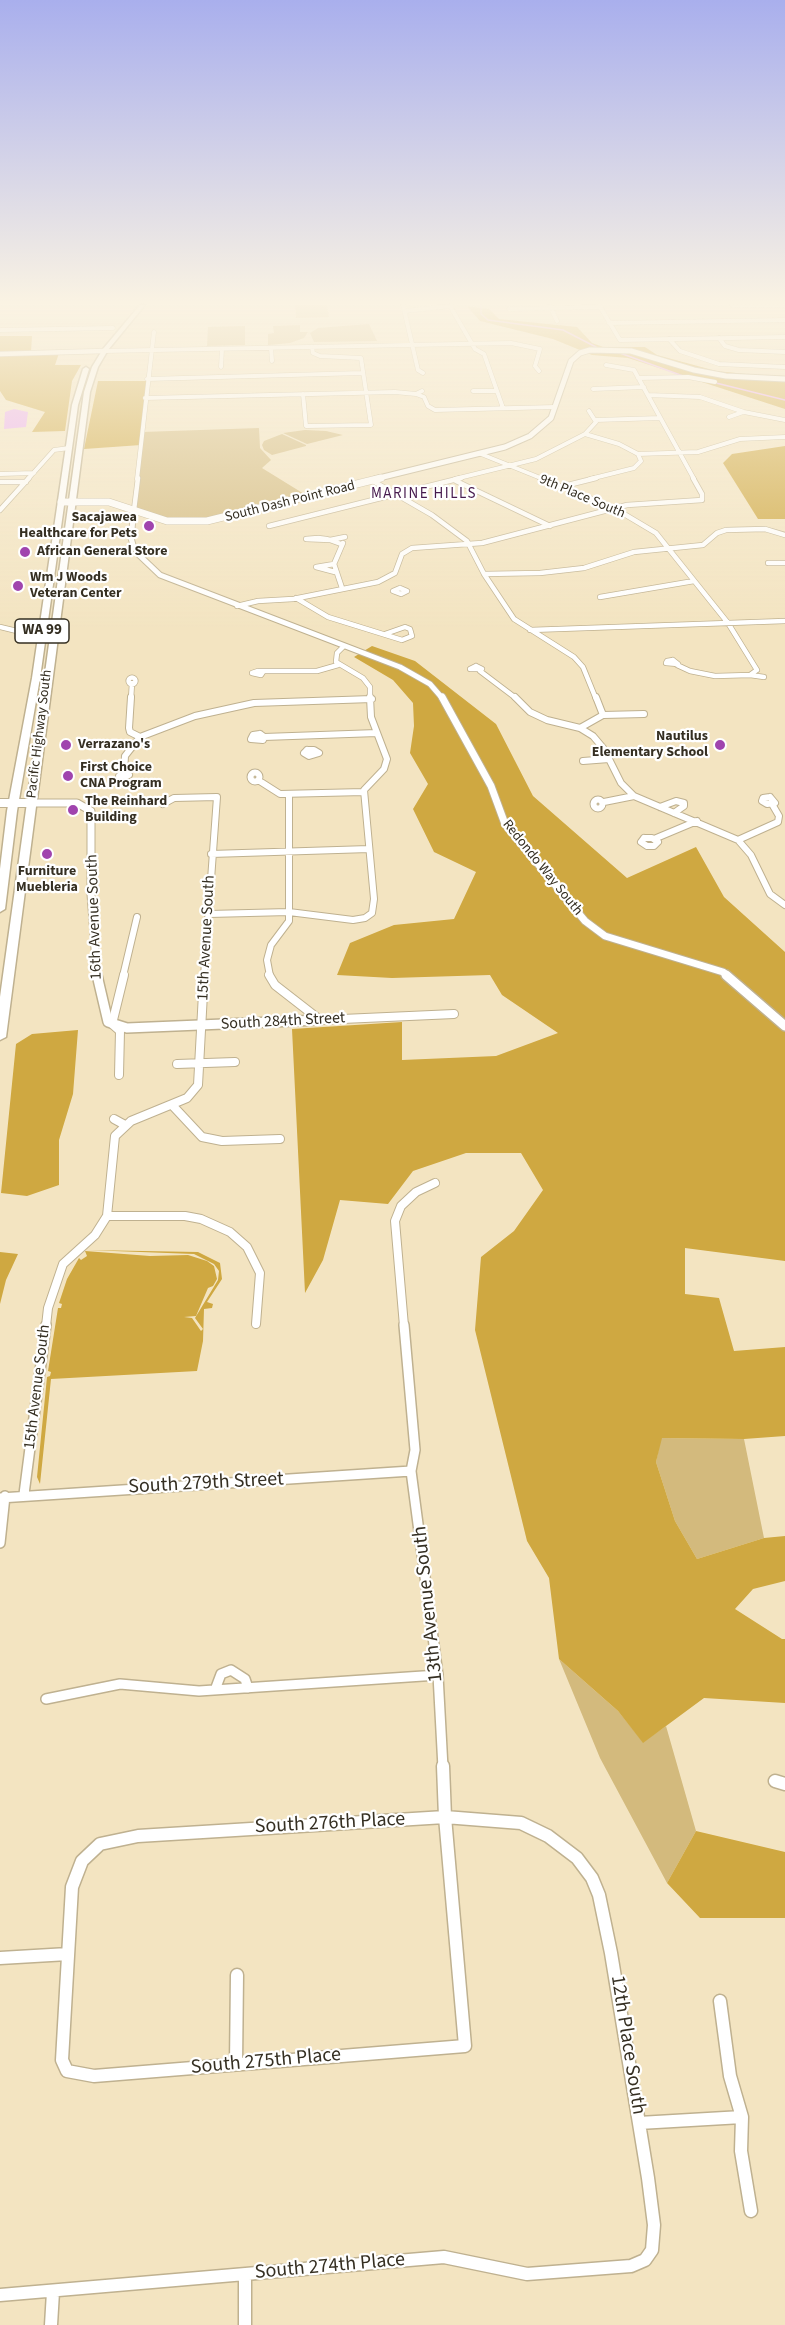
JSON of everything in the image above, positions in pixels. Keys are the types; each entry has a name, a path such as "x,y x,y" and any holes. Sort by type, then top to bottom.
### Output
{"main road":[{"name":"Pacific Highway South","path":"0,909 14,803 43,630 75,414"},
{"name":"Pacific Highway South","path":"0,1037 84,414"},
{"name":"South Dash Point Road","path":"61,502 109,502 166,521 204,521 481,454 530,436 546,424 552,414"},
{"path":"69,448 74,450 72,457 77,462"},
{"path":"48,592 52,606 49,622 55,624"},
{"path":"43,630 48,632 46,648 50,661"},
{"path":"0,803 32,802"}],"street":[{"path":"134,510 143,414"},
{"path":"305,414 306,426 371,425 370,414"},
{"path":"591,414 596,420"},
{"path":"237,606 258,601 296,598 342,588 386,586 395,573 402,555 412,548 471,545 614,508 702,500 702,494 658,414"},
{"path":"729,417 739,414"},
{"path":"751,414 785,420"},
{"path":"596,420 660,418"},
{"path":"269,526 509,467 554,452 585,434 596,420"},
{"path":"585,434 620,444 638,454 707,450 740,439 785,437"},
{"path":"0,510 54,450 69,448"},
{"name":"9th Place South","path":"481,454 614,508 656,533 728,623 754,673"},
{"path":"561,487 634,468 641,461 638,454"},
{"path":"0,474 34,473"},
{"path":"455,480 550,525"},
{"path":"373,481 440,519 471,545 484,574 511,615 529,630 574,657 583,667 603,715"},
{"path":"0,482 26,482"},
{"name":"Redondo Way South","path":"134,510 131,541 139,555 153,570 167,579 414,673 439,693 479,762 505,825 539,869 593,929 628,944 723,972 785,1026"},
{"path":"484,574 573,570 634,552 703,545 723,531 769,530 785,535"},
{"path":"341,544 330,540 345,537 334,564 342,588"},
{"path":"768,563 785,563"},
{"path":"334,564 316,567 335,572"},
{"path":"600,597 694,581"},
{"path":"296,598 318,613 403,640 412,636 410,629 404,627 385,634"},
{"path":"529,630 785,621"},
{"path":"0,627 25,633"},
{"path":"338,666 336,658 343,647"},
{"path":"677,665 705,674 754,673 764,677"},
{"path":"209,914 289,912 350,920 370,915 374,899 364,792 368,784 387,763 371,717 372,699 369,687 363,678 338,666 317,671 263,672"},
{"path":"480,670 510,692 530,712 547,720 580,728 599,742 621,783 634,796 738,840 751,855 770,894 785,905"},
{"path":"132,683 129,728 130,732 140,737"},
{"path":"124,772 125,756 140,737 204,714 254,703 372,699"},
{"path":"580,728 603,715 644,714"},
{"path":"264,737 312,733 377,733"},
{"path":"312,733 312,749"},
{"path":"583,761 609,759"},
{"path":"258,780 275,793 364,792"},
{"path":"289,794 288,924 271,945 267,960 269,974 281,990 320,1020"},
{"path":"604,802 634,796"},
{"name":"15th Avenue South","path":"125,1125 173,1106 196,1089 201,1063 211,854 217,797 174,798 163,804"},
{"path":"660,807 676,801 684,803 684,807 675,813"},
{"name":"16th Avenue South","path":"32,802 69,802 87,806 92,818 91,894 98,987 105,1017 112,1024"},
{"path":"738,840 778,822 779,816 772,804"},
{"path":"654,839 697,822"},
{"path":"211,854 369,849"},
{"path":"119,1075 120,1031 112,1024 137,917"},
{"name":"South 284th Street","path":"112,1024 127,1028 202,1026 454,1014"},
{"path":"177,1064 235,1062"},
{"path":"173,1106 202,1137 222,1141 280,1139"},
{"path":"114,1119 125,1125 119,1130 113,1143 107,1216 170,1214 201,1219 220,1226 242,1241 257,1264 261,1284 256,1324"},
{"name":"13th Avenue South","path":"435,1183 416,1192 401,1206 394,1221 415,1450 411,1471 438,1675 445,1817 465,2046"},
{"name":"15th Avenue South","path":"24,1494 48,1308 55,1284 69,1256 95,1235 107,1216"},
{"name":"South 279th Street","path":"3,1497 411,1471"},
{"path":"0,1543 3,1497"},
{"path":"215,1690 221,1674 231,1670 245,1679 248,1688"},
{"path":"46,1699 120,1684 199,1691 438,1675"},
{"name":"South 276th Place","path":"68,1954 72,1887 77,1871 88,1852 105,1841 138,1836 445,1817 521,1823 548,1836 568,1851"},
{"name":"12th Place South","path":"568,1851 592,1878 604,1914 654,2215 652,2250"},
{"path":"0,1958 68,1954"},
{"name":"South 275th Place","path":"68,1954 62,2060 67,2071 94,2076 465,2046"},
{"path":"236,2064 237,1975"},
{"path":"720,2001 730,2076 742,2117 741,2151 751,2211"},
{"path":"639,2123 742,2117"},
{"name":"South 274th Place","path":"0,2295 444,2257 527,2274 631,2266 645,2259 652,2250"},
{"path":"244,2275 245,2325"},
{"path":"51,2325 54,2292"}],"shaded area":[{"path":"5,414 28,414 26,427 4,429"},
{"path":"44,414 67,414 65,431 32,432"},
{"path":"91,414 144,414 141,445 84,449"},
{"path":"259,428 260,448 271,460 262,468 309,497 225,518 184,522 134,510 142,432"},
{"path":"305,430 343,435 307,444 283,433"},
{"path":"282,434 306,446 272,455 264,450 262,445 264,441"},
{"path":"785,446 785,519 758,519 723,463 732,454"},
{"path":"372,646 415,661 496,724 533,796 627,878 696,847 724,897 785,952 785,1261 685,1248 685,1294 719,1298 734,1351 785,1347 785,1436 744,1439 662,1438 656,1462 675,1521 697,1559 764,1538 785,1536 785,1581 753,1589 735,1609 785,1639 785,1703 704,1698 643,1743 618,1711 559,1659 549,1578 527,1541 475,1330 481,1257 514,1231 543,1190 521,1153 466,1153 413,1171 388,1204 340,1200 323,1260 305,1293 292,1029 402,1022 402,1060 496,1056 558,1033 502,995 490,975 392,978 337,975 350,943 394,925 454,919 476,872 434,852 413,809 428,784 410,753 414,726 413,703 393,680 354,657"},
{"path":"78,1030 73,1094 59,1140 59,1185 27,1196 1,1193 16,1044 32,1034"},
{"path":"87,1250 198,1252 220,1263 222,1279 207,1302 213,1304 212,1308 204,1309 203,1341 197,1371 51,1379 40,1484 37,1477 47,1377 51,1372 48,1371 58,1308 61,1308 62,1304 59,1303 67,1279 79,1258 81,1260 87,1256 85,1251 150,1256 188,1255 207,1261 214,1266 217,1279 213,1286 208,1288 196,1316 184,1317 192,1318 201,1331 203,1329 195,1318 218,1280 219,1271 214,1264 194,1254"},
{"path":"0,1252 18,1254 6,1280 0,1304"},
{"path":"661,1438 744,1439 764,1538 697,1559 675,1521 656,1462"},
{"path":"559,1659 618,1711 643,1742 666,1726 696,1831 667,1883 600,1758"},
{"path":"696,1831 785,1852 785,1918 700,1918 667,1883"}],"place":[{"name":"Sacajawea Healthcare for Pets","path":"149,526"},
{"name":"African General Store","path":"25,552"},
{"name":"Wm J Woods Veteran Center","path":"18,586"},
{"name":"Verrazano's","path":"66,745"},
{"name":"Nautilus Elementary School","path":"720,745"},
{"name":"First Choice CNA Program","path":"68,776"},
{"name":"The Reinhard Building","path":"73,810"},
{"name":"Furniture Muebleria","path":"47,854"}],"district":[{"name":"MARINE HILLS","path":"424,495"}]}
